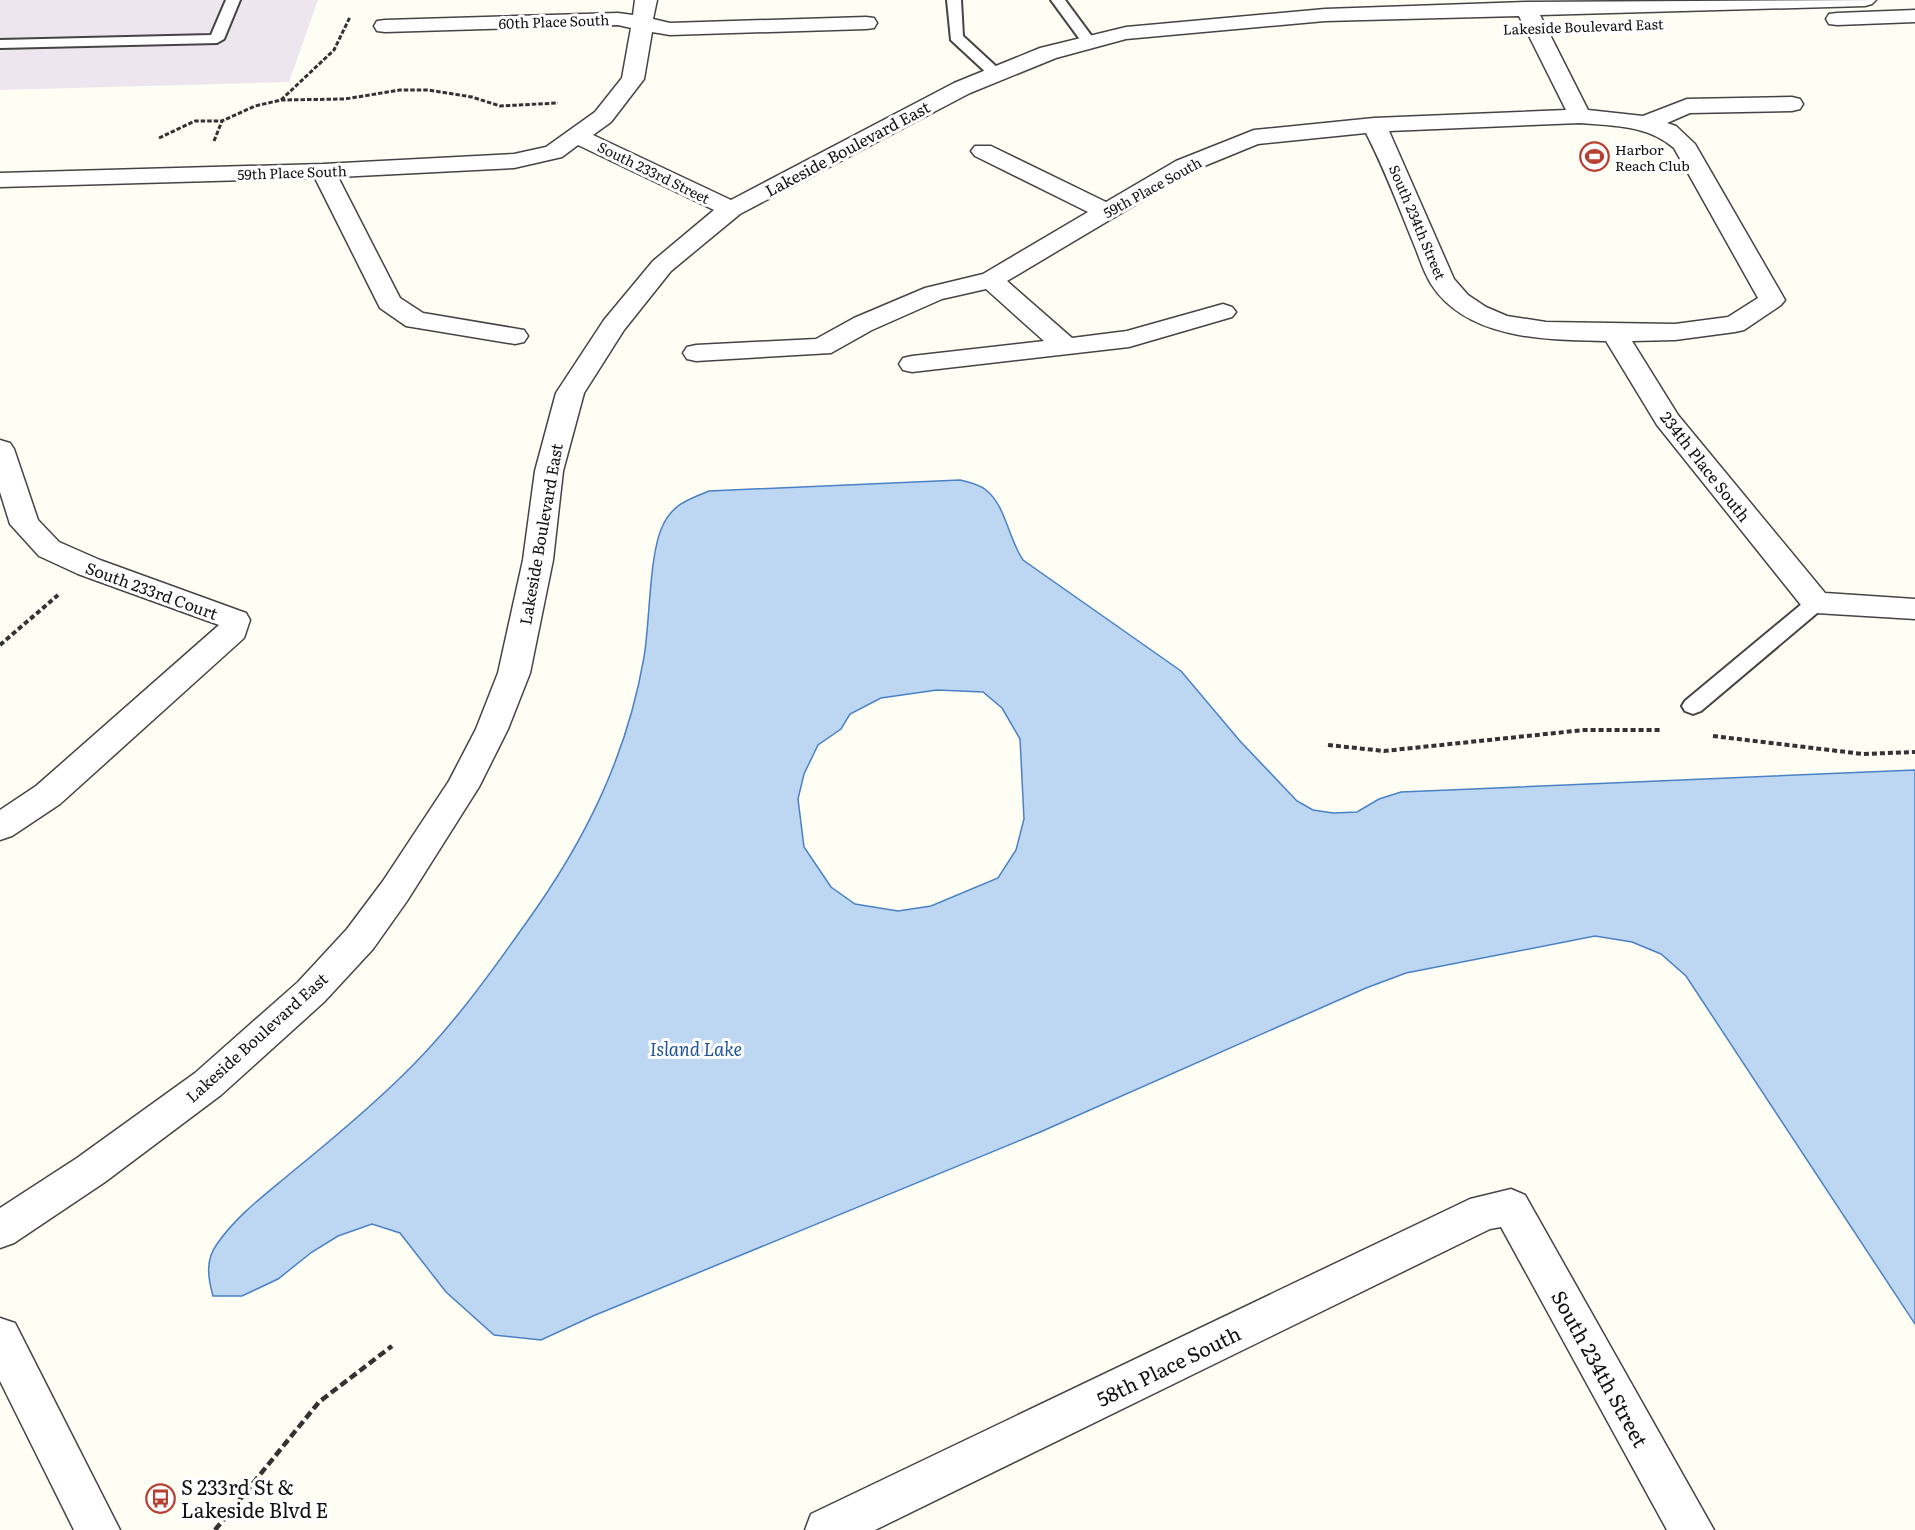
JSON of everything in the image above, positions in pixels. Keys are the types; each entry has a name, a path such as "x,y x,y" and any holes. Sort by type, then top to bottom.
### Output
{"street":[{"name":"59th Place South","path":"0,180 323,171 514,161 554,152 603,117 633,79 646,0"},
{"path":"1244,0 1251,22"},
{"name":"Lakeside Boulevard East","path":"0,1230 91,1170 208,1084 311,992 360,939 395,891 462,787 492,729 514,673 538,560 549,471 570,393 613,326 662,266 731,209 952,93 1048,53 1126,33 1251,22 1332,34 1531,18 1865,0"},
{"name":"Lakeside Boulevard East","path":"1531,18 1915,16"},
{"path":"1531,18 1580,116"},
{"name":"60th Place South","path":"385,26 618,19 670,29 866,23"},
{"path":"1614,333 1675,332 1735,324 1772,300 1683,144 1657,127 1687,106 1792,104"},
{"name":"59th Place South","path":"696,353 822,347 863,324 934,293 991,280 1184,166 1254,137 1374,125 1580,116 1657,127"},
{"name":"South 234th Street","path":"1374,125 1386,147 1444,285 1470,308 1506,324 1553,332 1614,333"},
{"name":"South 233rd Street","path":"577,135 731,209"},
{"path":"983,151 1107,212"},
{"path":"323,171 389,303 415,320 515,336"},
{"path":"991,280 1067,347"},
{"path":"912,363 1129,339 1222,312"},
{"name":"234th Place South","path":"1614,333 1667,419 1816,603"},
{"name":"South 233rd Court","path":"0,449 25,524 49,549 89,567 235,620 233,631 48,795 0,828"},
{"path":"1816,603 1915,609"},
{"name":"South 234th Street","path":"1510,1207 1692,1530"},
{"name":"58th Place South","path":"827,1530 1484,1212 1510,1207"},
{"path":"0,1337 98,1530"}],"lane":[{"path":"0,45 217,39 233,0"},
{"path":"954,0 956,37 996,74"},
{"path":"1058,0 1089,42"},
{"path":"1693,706 1816,603"}],"path":[{"path":"281,100 334,50 353,9"},
{"path":"201,175 222,121 255,106 281,100 345,99 373,97 400,90 428,90 516,107 569,102 614,102"},
{"path":"0,645 89,567"},
{"path":"1661,730 1693,706"},
{"path":"1328,745 1384,751 1584,730 1672,731"},
{"path":"1705,735 1863,754 1915,752"},
{"path":"215,1530 320,1402 392,1346"}],"shaded area":[{"path":"0,0 318,0 289,82 0,90"}],"water":[{"name":"Island Lake","path":"960,480 980,486 993,497 1003,513 1023,560 1181,671 1240,741 1297,801 1313,810 1333,813 1357,812 1379,799 1401,792 1915,770 1915,1324 1686,976 1661,954 1632,942 1595,936 1406,973 1366,988 1038,1133 593,1316 541,1340 494,1335 446,1292 400,1233 372,1224 338,1236 312,1252 278,1279 242,1296 213,1296 209,1263 213,1250 225,1233 252,1205 375,1102 419,1059 467,1003 497,963 567,861 601,796 627,729 644,657 652,570 658,537 667,518 677,507 709,491","holes":["937,690 983,692 1002,708 1020,739 1024,819 1016,850 998,878 931,906 898,911 855,904 831,887 804,847 798,799 804,774 818,745 841,729 850,714 881,698"]}],"place":[{"name":"Harbor Reach Club","path":"1594,157"},
{"name":"S 233rd St & Lakeside Blvd E","path":"160,1498"}]}
